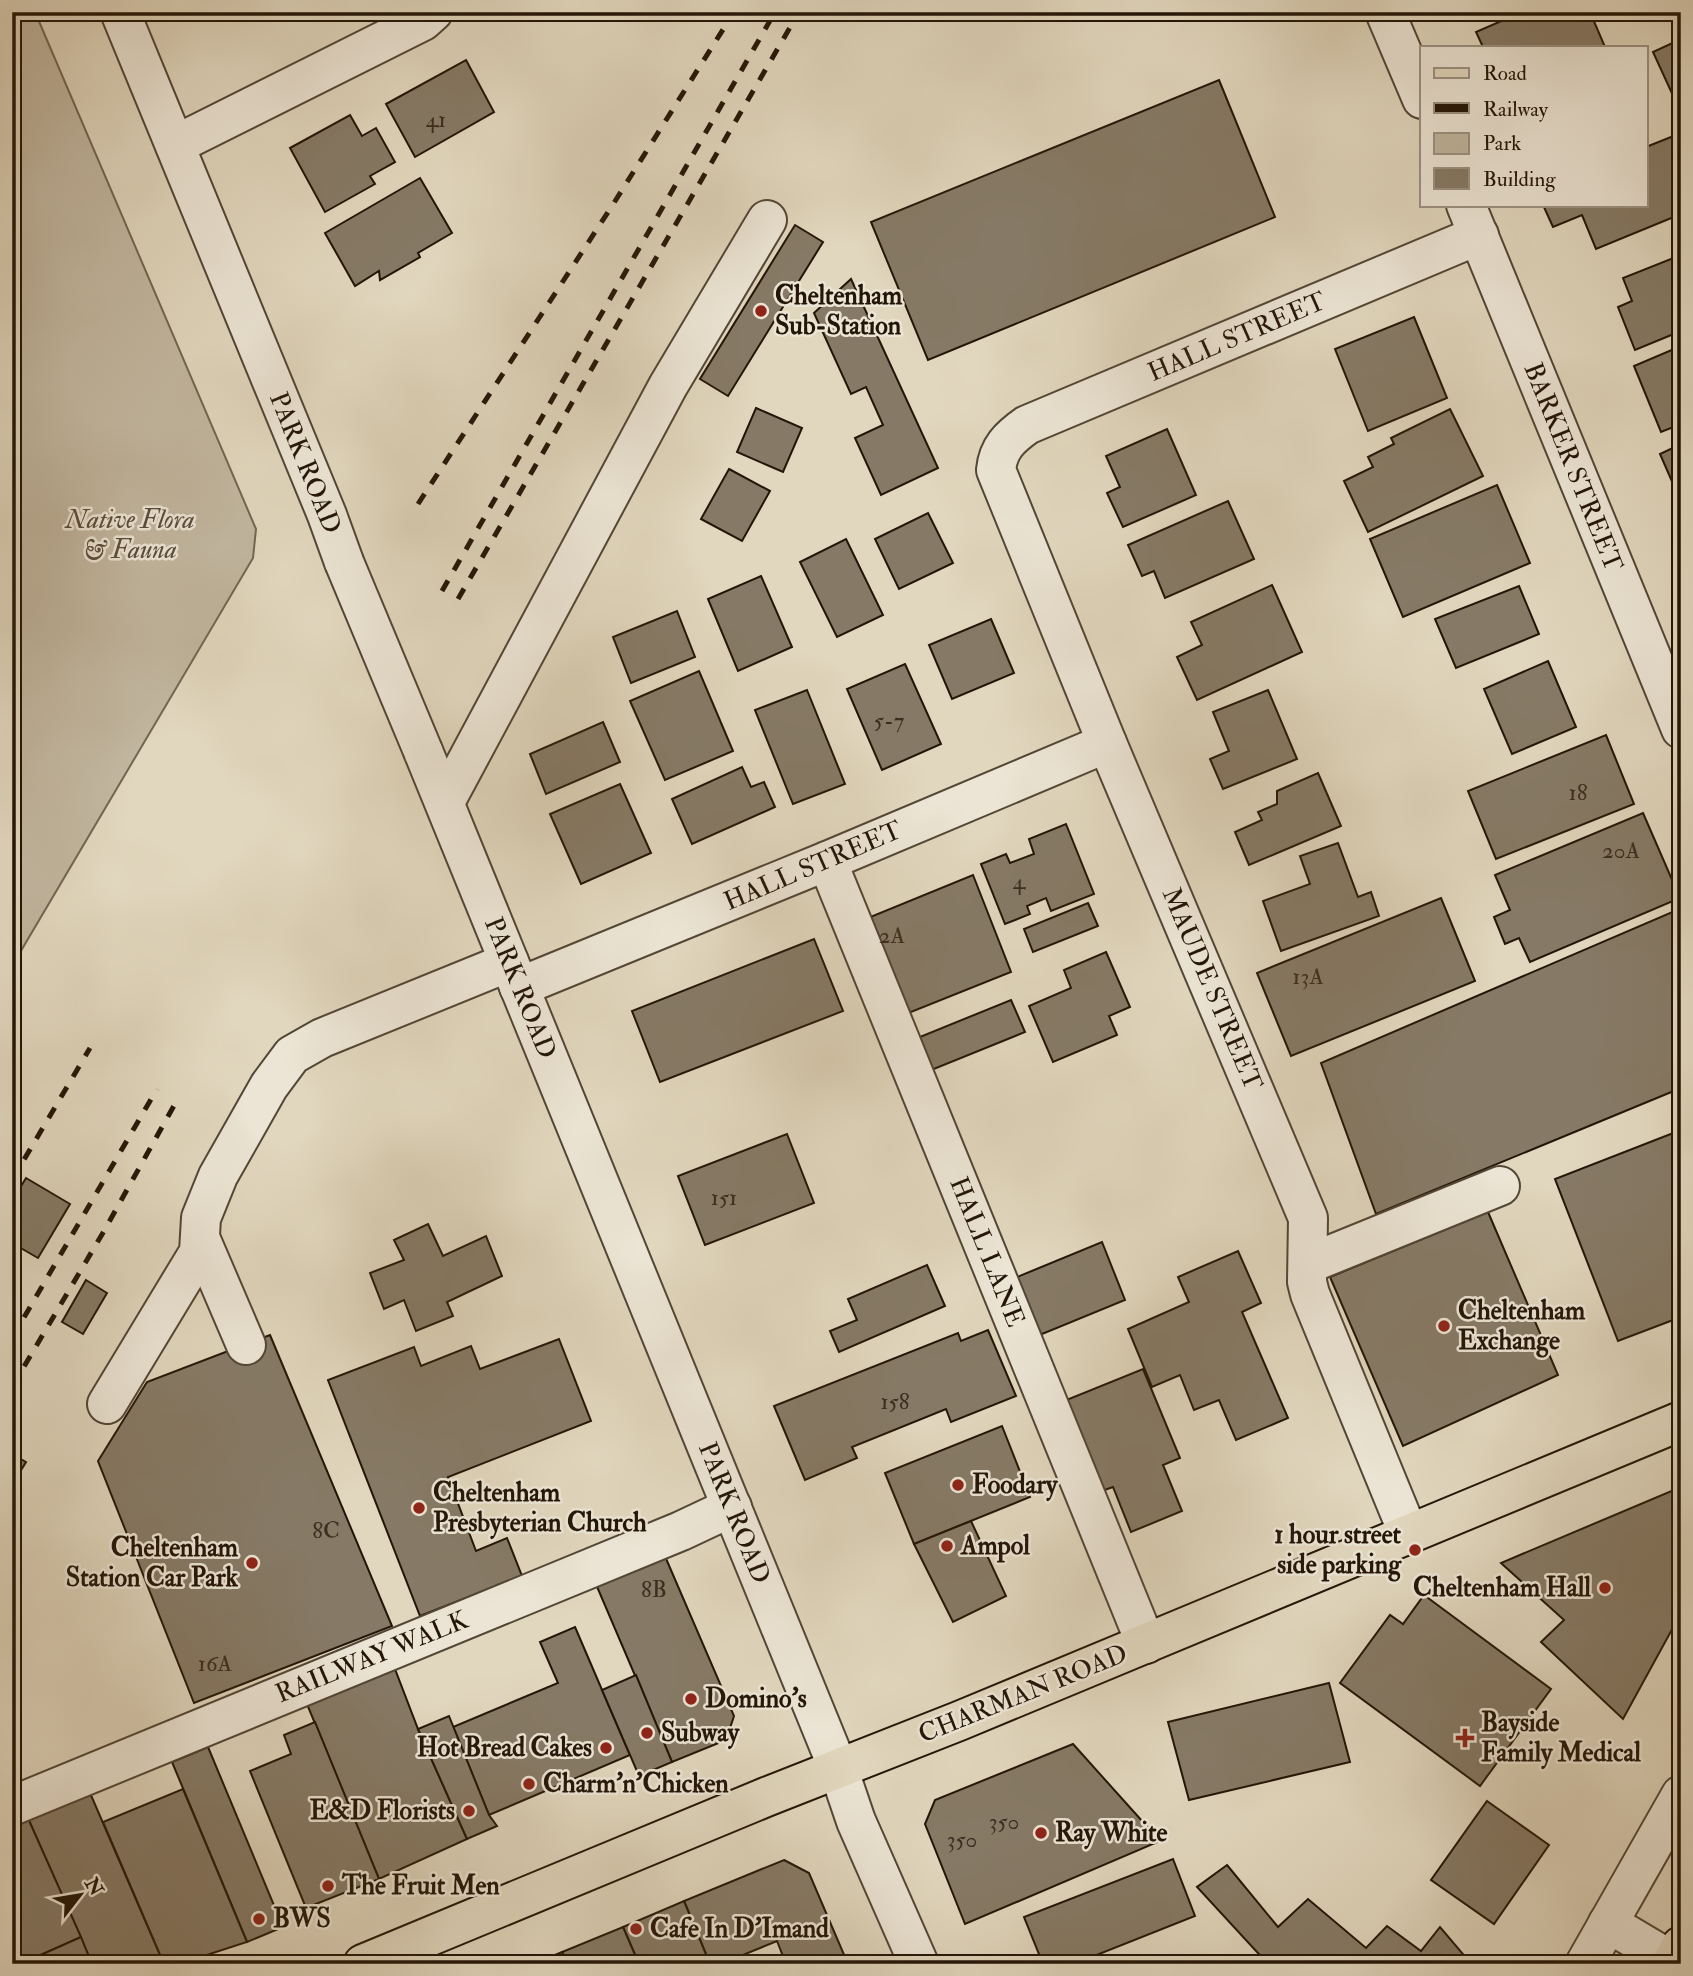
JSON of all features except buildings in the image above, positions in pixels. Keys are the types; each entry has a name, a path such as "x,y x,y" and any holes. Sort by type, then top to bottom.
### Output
{"main road":[{"name":"CHARMAN ROAD","path":"363,1964 1146,1644 1681,1421"}],"street":[{"name":"PARK ROAD","path":"120,12 732,1507 838,1768 856,1821 919,1964"},
{"path":"174,145 423,21 433,12"},
{"path":"1385,12 1420,94"},
{"path":"445,802 668,386 767,220"},
{"name":"HALL STREET","path":"1001,448 1013,434 1027,425 1472,220"},
{"name":"BARKER STREET","path":"1472,220 1681,729"},
{"name":"MAUDE STREET","path":"1001,448 996,470 1000,483 1308,1218 1307,1282 1310,1294 1409,1535"},
{"name":"HALL STREET","path":"107,1404 199,1252 201,1218 218,1176 269,1086 292,1055 322,1038 514,975 827,861 1107,743"},
{"name":"HALL LANE","path":"827,861 1146,1644"},
{"path":"1308,1264 1500,1186"},
{"path":"201,1240 246,1345"},
{"name":"RAILWAY WALK","path":"12,1806 681,1531 732,1507"},
{"path":"1584,1964 1681,1795"},
{"path":"1608,1923 1675,1959"}],"green space":[{"name":"Native Flora & Fauna","path":"12,12 35,12 256,529 253,558 12,966"}],"railway":[{"path":"418,504 612,206 734,12"},
{"path":"442,591 775,12"},
{"path":"458,599 799,12"},
{"path":"12,1180 90,1048"},
{"path":"12,1338 157,1089"},
{"path":"12,1387 176,1102"}],"place":[{"name":"Cheltenham Sub-Station","path":"761,311"},
{"name":"Cheltenham Exchange","path":"1444,1326"},
{"name":"Foodary","path":"958,1485"},
{"name":"Cheltenham Presbyterian Church","path":"419,1508"},
{"name":"Ampol","path":"947,1546"},
{"name":"1 hour street side parking","path":"1415,1550"},
{"name":"Cheltenham Station Car Park","path":"252,1563"},
{"name":"Cheltenham Hall","path":"1605,1588"},
{"name":"Domino's","path":"691,1699"},
{"name":"Subway","path":"647,1733"},
{"name":"Bayside Family Medical","path":"1465,1738"},
{"name":"Hot Bread Cakes","path":"606,1748"},
{"name":"Charm'n'Chicken","path":"529,1784"},
{"name":"E&D Florists","path":"469,1811"},
{"name":"Ray White","path":"1041,1833"},
{"name":"The Fruit Men","path":"328,1886"},
{"name":"BWS","path":"259,1919"},
{"name":"Cafe In D'Imand","path":"636,1929"}]}
